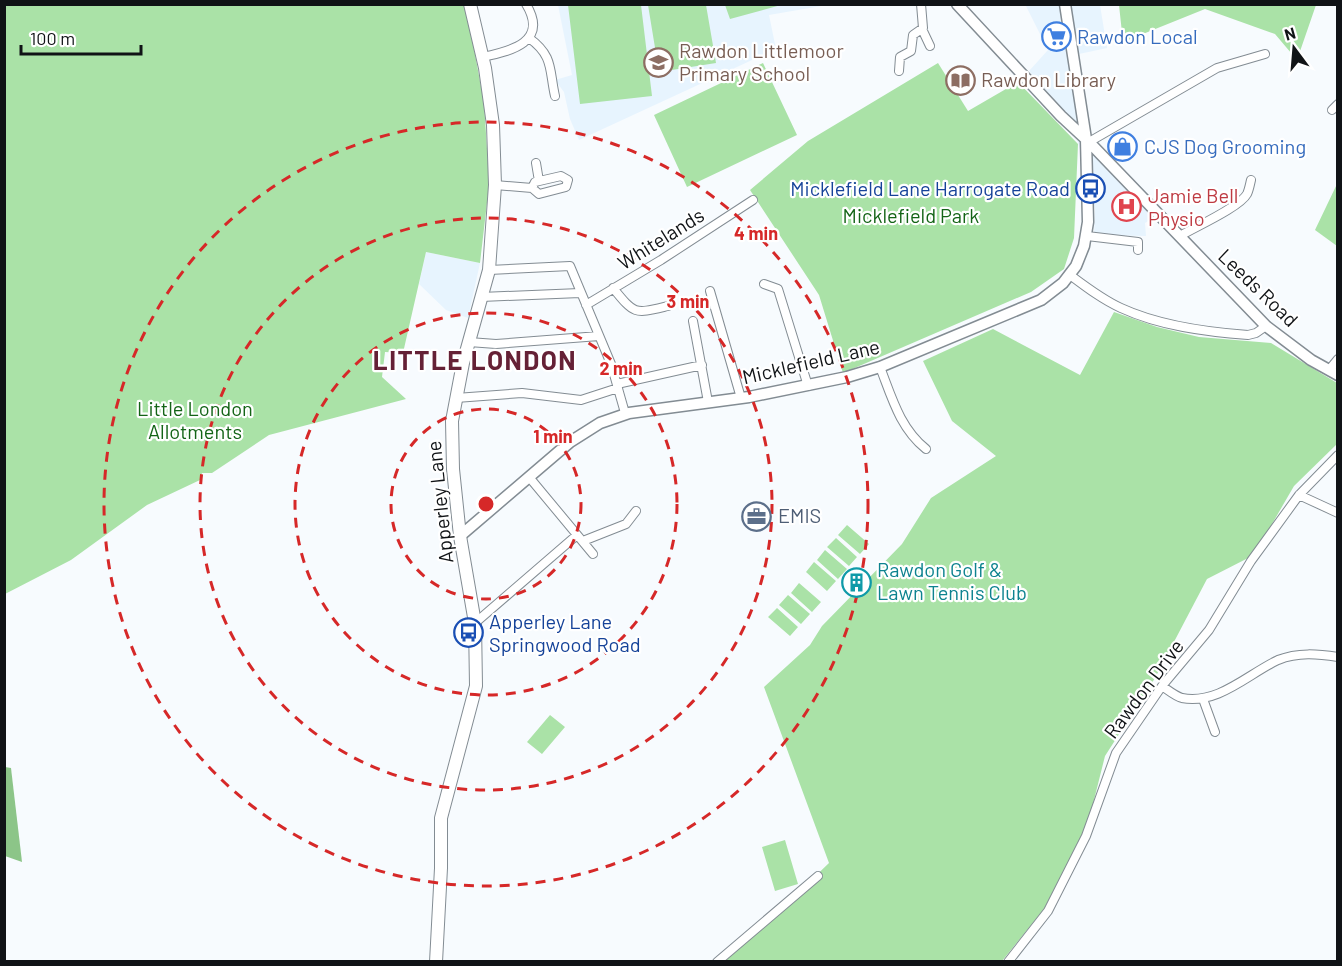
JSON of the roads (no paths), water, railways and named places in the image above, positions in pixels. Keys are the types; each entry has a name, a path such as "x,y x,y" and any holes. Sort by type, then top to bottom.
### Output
{"highway":[{"name":"Apperley Lane","path":"436,962 441,818 476,686 475,623 460,536 451,445 456,398 489,270 495,185 493,125 483,57 470,4"}],"main road":[{"name":"Leeds Road","path":"957,4 1061,116 1088,140 1266,326 1311,360 1333,373"},
{"name":"Micklefield Lane","path":"460,536 584,432 600,423 626,413 741,398 808,386 880,367 1041,300 1070,275 1081,256 1087,236 1088,140 1065,4"},
{"path":"1087,172 1097,164 1110,163"},
{"name":"Micklefield Lane","path":"463,553 474,525"}],"street":[{"path":"483,57 507,52 520,46 529,38 533,20 526,4"},
{"path":"921,4 922,29 930,46"},
{"path":"899,71 900,57 911,51 913,35 922,29"},
{"path":"529,38 540,47 551,65 555,96"},
{"path":"1088,140 1217,68 1265,54"},
{"path":"536,163 539,181"},
{"path":"495,185 532,188 539,194 566,187 569,183 567,178 561,176 534,183 532,188"},
{"path":"1180,236 1201,223 1228,211 1246,196 1251,180"},
{"name":"Whitelands","path":"586,305 753,200"},
{"path":"1087,236 1138,242 1138,250"},
{"path":"489,270 570,266 599,336 626,413"},
{"path":"1070,275 1122,309 1166,323 1197,330 1248,335 1262,331 1266,326"},
{"path":"764,284 778,289 808,386"},
{"path":"614,288 630,309 643,312 668,306"},
{"path":"710,291 741,398"},
{"path":"481,297 580,293"},
{"path":"693,321 708,402"},
{"path":"469,342 496,344 599,336"},
{"path":"1333,373 1338,359"},
{"path":"456,398 522,393 581,400 618,386 702,365"},
{"path":"880,367 904,425 913,438 926,449"},
{"name":"Rawdon Drive","path":"1008,962 1048,911 1086,836 1116,753 1162,686 1209,630 1251,561 1299,495 1338,455"},
{"path":"529,477 593,554"},
{"path":"1299,495 1338,513"},
{"path":"475,623 580,538 626,524 636,511"},
{"path":"1162,686 1180,697 1203,699 1246,680 1279,660 1310,653 1338,657"},
{"path":"1203,699 1215,732"},
{"path":"717,962 818,876"}],"place":[{"name":"Rawdon Local","path":"1056,37"},
{"name":"Rawdon Littlemoor Primary School","path":"658,62"},
{"name":"Rawdon Library","path":"960,80"},
{"name":"CJS Dog Grooming","path":"1123,147"},
{"name":"Micklefield Lane Harrogate Road","path":"1091,189"},
{"name":"Jamie Bell Physio","path":"1127,207"},
{"name":"EMIS","path":"757,516"},
{"name":"Rawdon Golf & Lawn Tennis Club","path":"856,582"},
{"name":"Apperley Lane Springwood Road","path":"468,633"}],"district":[{"name":"LITTLE LONDON","path":"475,361"}],"park label":[{"name":"Micklefield Park","path":"911,216"},
{"name":"Little London Allotments","path":"195,420"}]}
